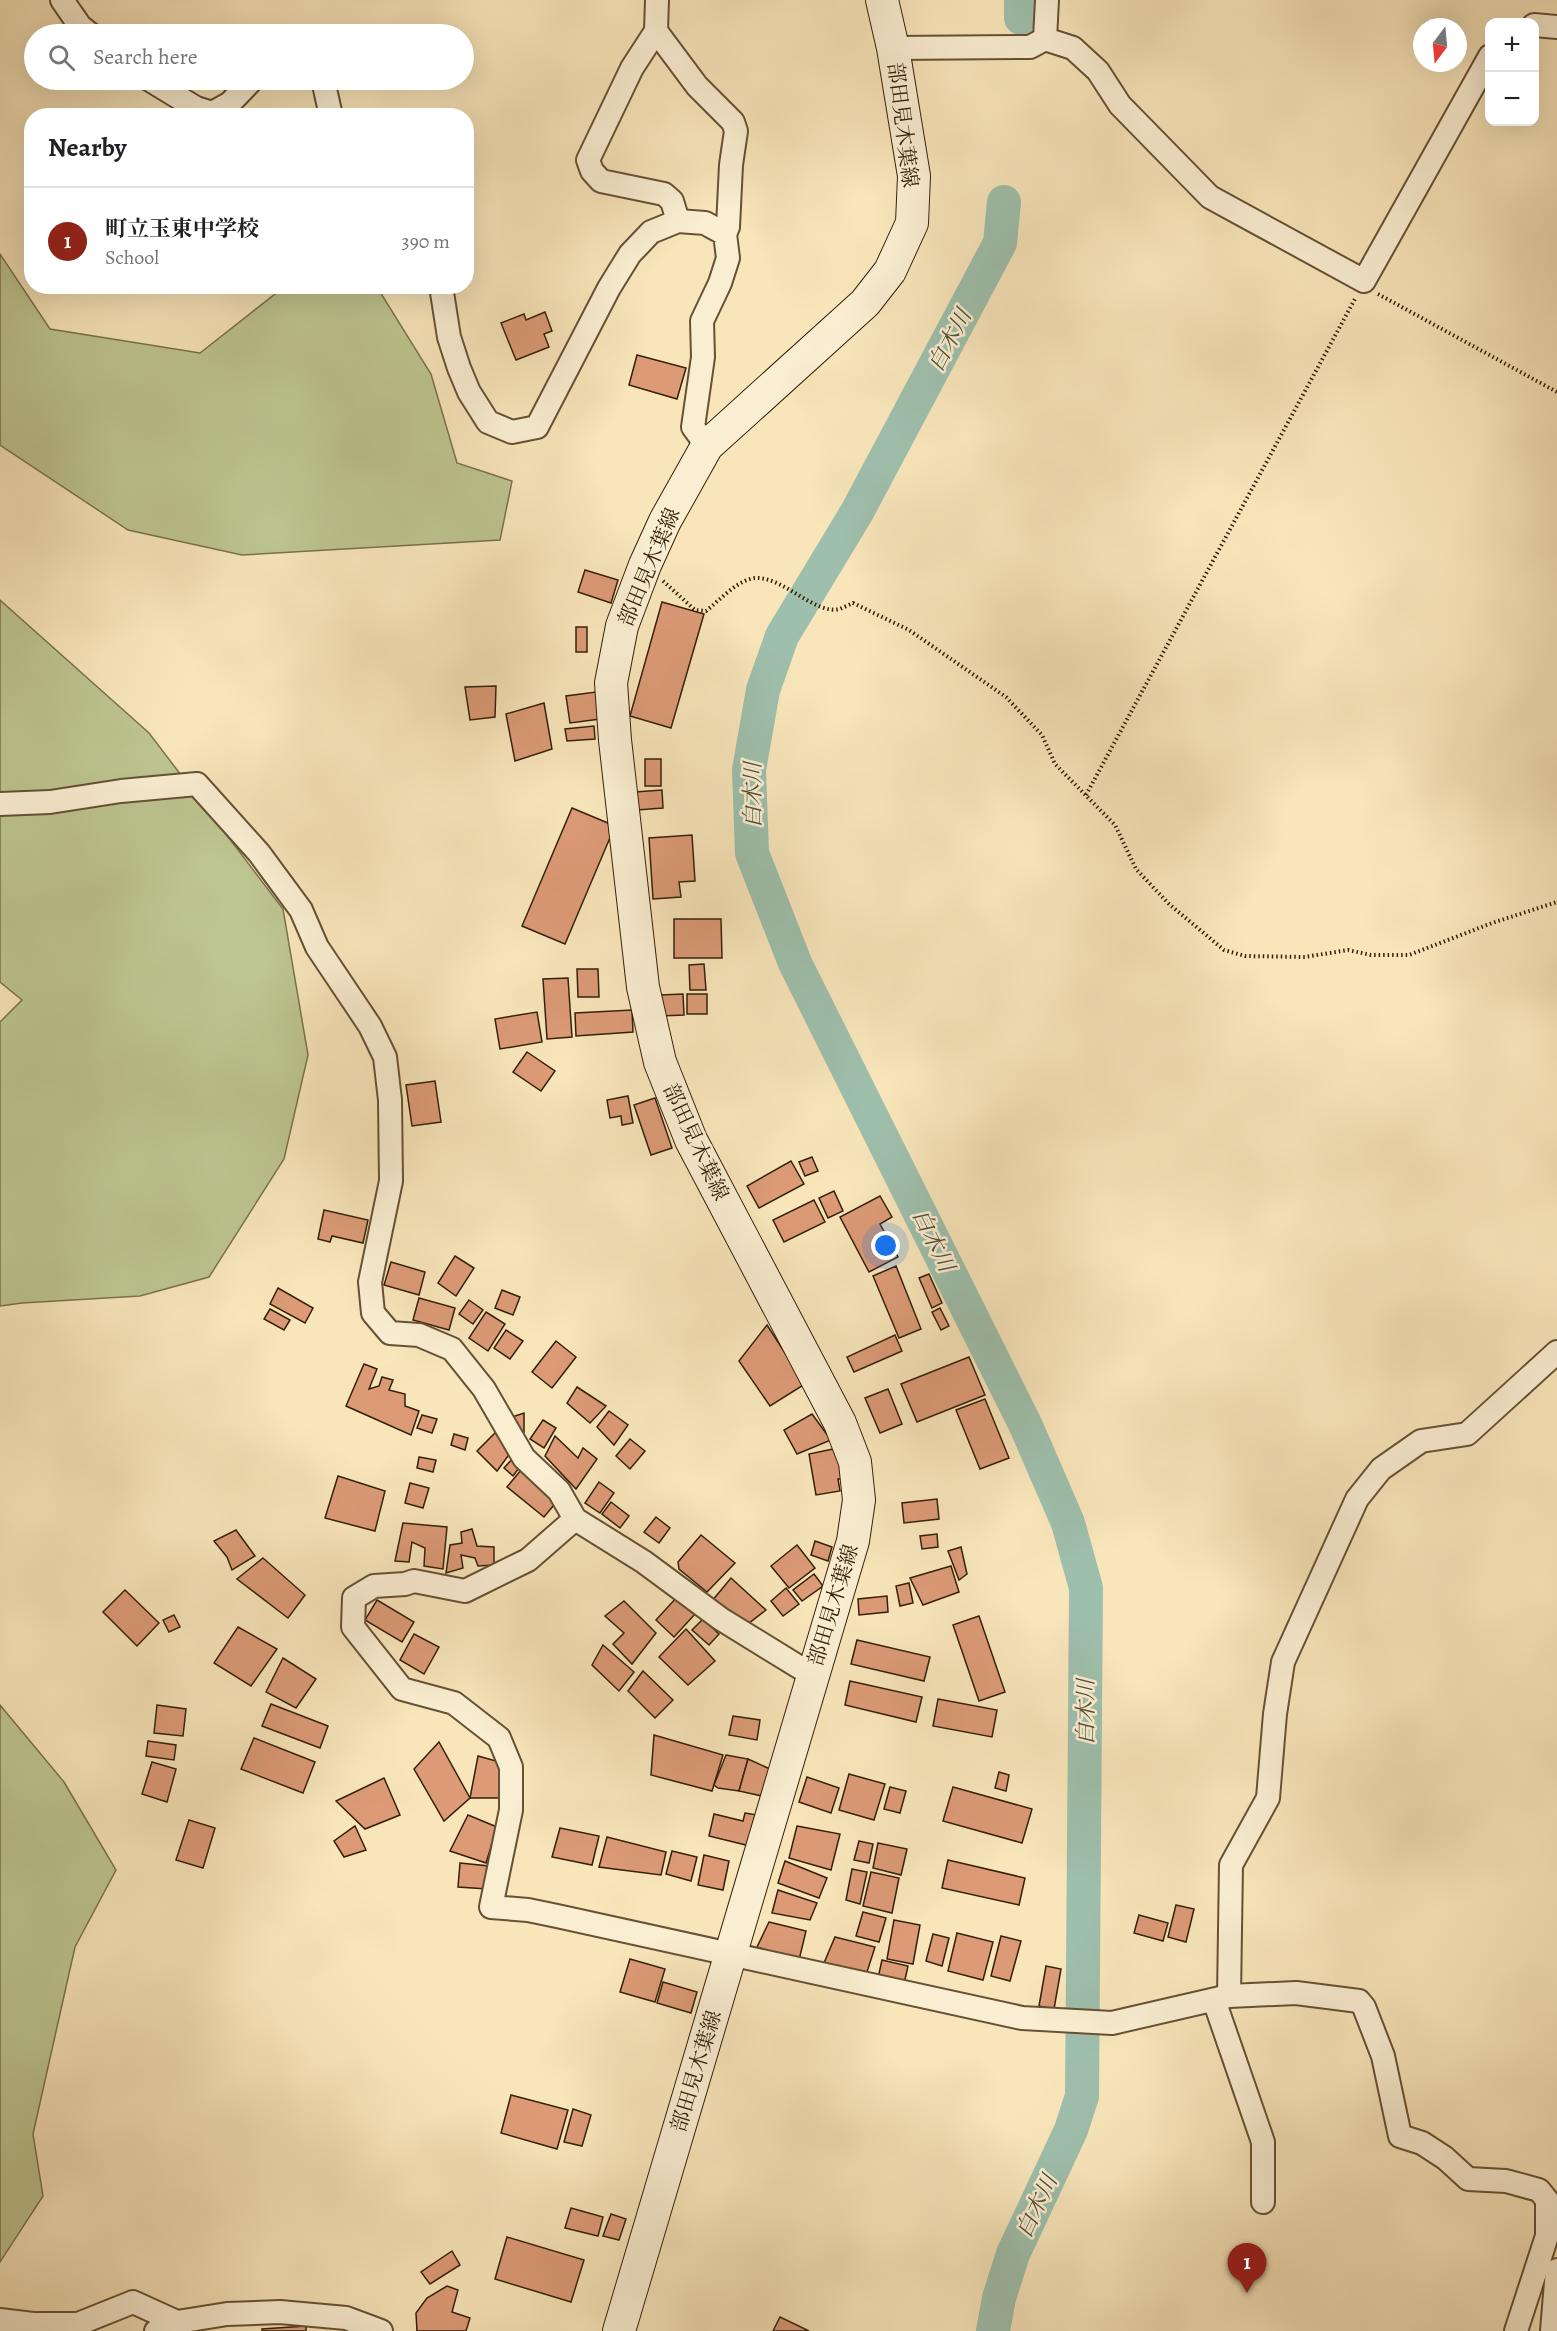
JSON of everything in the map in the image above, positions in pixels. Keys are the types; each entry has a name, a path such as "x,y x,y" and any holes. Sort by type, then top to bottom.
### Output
{"main road":[{"name":"部田見木葉線","path":"619,2331 853,1541 860,1500 855,1462 840,1423 691,1140 660,1062 643,987 615,740 611,683 622,626 645,565 665,521 707,446 865,303 890,271 912,223 914,176 893,48 882,0"}],"street":[{"path":"62,0 79,24"},
{"path":"657,0 656,31 632,68 588,160 592,171 601,181 664,194 672,201 678,221"},
{"path":"1045,39 1047,0"},
{"path":"1539,25 1557,27"},
{"path":"656,31 697,86 734,122 736,131 731,165 728,227 725,234 728,258 720,284 702,321 703,357 693,427 707,446"},
{"path":"893,48 1030,47 1045,39 1073,48 1098,71 1120,105 1210,197 1364,281 1485,65"},
{"path":"166,90 196,108"},
{"path":"221,108 230,103 242,90"},
{"path":"325,90 329,108"},
{"path":"442,294 449,337 459,368 469,392 489,422 512,432 537,427 609,288 630,254 651,232 678,221 705,223 725,234"},
{"path":"0,804 50,802 121,791 197,784 260,853 301,910 317,948 370,1026 385,1057 390,1100 391,1181 370,1281 373,1313 390,1334 419,1335 452,1349 484,1389 524,1458 559,1491 575,1519 644,1562 720,1619 812,1675"},
{"path":"1263,2202 1263,2142 1222,1998 1231,1865 1268,1798 1275,1714 1283,1662 1357,1499 1381,1469 1421,1441 1467,1434 1557,1352"},
{"path":"575,1519 528,1560 465,1591 414,1581 405,1584 374,1586 354,1598 353,1627 402,1689 454,1702 499,1738 511,1767 512,1810 491,1907 528,1910 1022,2018 1112,2023 1222,1998 1296,1993 1359,2001 1364,2007 1383,2055 1400,2136 1422,2143 1445,2158 1468,2179 1506,2181 1539,2190 1552,2202 1547,2236 1516,2331"},
{"path":"1552,2331 1557,2270"},
{"path":"0,2320 33,2324 78,2324 133,2302 177,2322"},
{"path":"156,2331 177,2322 227,2313 280,2312 346,2318 381,2331"}],"path":[{"path":"1086,795 1364,281 1377,293 1557,392"},
{"path":"645,565 695,610 706,611 742,583 756,578 787,588 823,608 838,609 853,603 909,630 1006,698 1042,735 1055,764 1115,825 1136,868 1169,904 1224,950 1245,956 1305,957 1348,950 1371,955 1410,955 1492,923 1557,902"}],"green space":[{"path":"0,254 24,290 24,294 27,294 50,329 200,353 275,294 381,294 431,374 457,463 512,481 500,540 242,555 128,530 0,445"},
{"path":"0,600 149,733 283,909 308,1055 284,1159 209,1277 140,1296 0,1306 0,1022 22,1000 0,982"},
{"path":"0,1705 64,1782 116,1870 75,1947 33,2134 43,2196 0,2262"}],"building":[{"path":"545,312 552,331 544,334 549,347 516,360 501,323 524,314 526,320"},
{"path":"637,355 686,368 677,399 629,385"},
{"path":"585,570 618,580 611,603 578,592"},
{"path":"662,602 704,614 671,728 630,716"},
{"path":"576,627 587,627 587,652 576,652"},
{"path":"496,686 495,717 470,720 465,687"},
{"path":"596,692 600,719 570,723 566,696"},
{"path":"544,703 552,749 515,761 506,714"},
{"path":"594,726 595,739 567,741 565,729"},
{"path":"645,759 661,759 661,786 645,786"},
{"path":"662,790 663,808 637,810 635,792"},
{"path":"572,808 615,826 565,944 522,926"},
{"path":"692,835 695,881 679,882 681,897 653,899 649,838"},
{"path":"674,919 721,919 722,958 674,958"},
{"path":"704,964 706,990 690,990 689,965"},
{"path":"577,969 598,969 599,997 578,997"},
{"path":"568,978 572,1037 547,1039 543,979"},
{"path":"683,994 684,1015 661,1016 660,995"},
{"path":"687,994 707,994 707,1014 687,1014"},
{"path":"632,1010 633,1032 576,1036 575,1013"},
{"path":"537,1012 542,1042 500,1049 495,1019"},
{"path":"527,1052 555,1071 541,1091 513,1072"},
{"path":"435,1081 441,1122 412,1126 406,1085"},
{"path":"628,1096 633,1123 622,1125 621,1116 610,1118 607,1100"},
{"path":"655,1098 672,1148 651,1155 634,1105"},
{"path":"812,1157 818,1171 805,1176 799,1162"},
{"path":"791,1161 804,1184 759,1208 747,1186"},
{"path":"834,1191 843,1211 828,1218 819,1198"},
{"path":"880,1196 892,1217 880,1224 898,1257 869,1272 840,1217"},
{"path":"814,1200 825,1222 784,1242 773,1220"},
{"path":"324,1210 368,1220 363,1243 332,1236 330,1242 318,1239"},
{"path":"455,1256 474,1268 456,1296 438,1283"},
{"path":"391,1262 425,1272 419,1295 384,1285"},
{"path":"896,1266 921,1329 899,1338 873,1276"},
{"path":"929,1274 942,1303 932,1308 919,1278"},
{"path":"278,1288 313,1308 305,1323 270,1304"},
{"path":"502,1290 520,1297 513,1315 495,1308"},
{"path":"419,1298 455,1308 449,1330 413,1320"},
{"path":"469,1300 483,1310 473,1324 459,1314"},
{"path":"940,1308 949,1326 941,1330 932,1312"},
{"path":"270,1309 290,1320 284,1330 264,1319"},
{"path":"486,1312 505,1324 488,1351 469,1338"},
{"path":"767,1325 805,1384 770,1406 739,1361"},
{"path":"506,1330 523,1341 510,1359 494,1348"},
{"path":"895,1335 902,1351 854,1372 847,1357"},
{"path":"556,1341 576,1357 552,1388 532,1372"},
{"path":"969,1357 985,1395 917,1422 901,1384"},
{"path":"364,1364 377,1369 369,1389 379,1386 382,1377 393,1380 389,1390 405,1394 405,1406 419,1411 411,1435 346,1406"},
{"path":"577,1387 606,1406 590,1423 567,1403"},
{"path":"888,1389 902,1424 880,1433 865,1398"},
{"path":"985,1399 1009,1458 980,1469 956,1410"},
{"path":"609,1411 628,1425 614,1445 597,1427"},
{"path":"524,1413 524,1432 517,1432 512,1417"},
{"path":"812,1414 831,1440 797,1454 784,1430"},
{"path":"422,1415 437,1419 432,1433 417,1428"},
{"path":"543,1420 556,1428 544,1448 530,1439"},
{"path":"496,1432 511,1452 497,1471 477,1451"},
{"path":"454,1434 468,1438 465,1450 451,1445"},
{"path":"555,1436 578,1458 583,1448 597,1459 576,1489 545,1456"},
{"path":"630,1439 645,1451 630,1469 616,1456"},
{"path":"838,1448 844,1479 838,1479 840,1491 816,1495 809,1454"},
{"path":"419,1457 436,1460 433,1472 417,1468"},
{"path":"514,1457 522,1464 513,1476 504,1468"},
{"path":"521,1470 558,1500 544,1517 507,1487"},
{"path":"338,1476 385,1491 375,1531 325,1518"},
{"path":"599,1482 614,1493 600,1513 585,1503"},
{"path":"410,1483 429,1488 423,1508 405,1503"},
{"path":"937,1499 939,1519 904,1523 902,1503"},
{"path":"611,1502 629,1516 620,1528 602,1514"},
{"path":"656,1517 670,1528 659,1543 644,1532"},
{"path":"403,1523 447,1527 443,1569 424,1566 425,1548 412,1542 409,1562 395,1561"},
{"path":"472,1529 477,1546 494,1547 494,1565 478,1566 475,1558 461,1555 463,1568 446,1573 450,1545 462,1543 461,1532"},
{"path":"236,1530 255,1556 232,1570 227,1557 214,1541"},
{"path":"937,1534 938,1547 922,1549 920,1536"},
{"path":"701,1535 735,1563 707,1592 679,1569 678,1562"},
{"path":"815,1541 832,1547 828,1561 811,1555"},
{"path":"797,1545 815,1568 789,1588 771,1566"},
{"path":"961,1547 967,1574 959,1580 948,1551"},
{"path":"263,1558 305,1595 288,1618 237,1579"},
{"path":"951,1566 959,1592 923,1605 910,1578"},
{"path":"814,1574 823,1586 802,1601 793,1590"},
{"path":"731,1578 766,1610 744,1627 712,1601"},
{"path":"909,1583 913,1603 900,1606 896,1586"},
{"path":"786,1588 799,1604 783,1616 771,1601"},
{"path":"125,1590 159,1623 137,1646 103,1612"},
{"path":"887,1596 888,1612 859,1615 858,1599"},
{"path":"677,1597 695,1614 674,1637 656,1620"},
{"path":"377,1600 414,1622 402,1642 365,1620"},
{"path":"624,1601 656,1633 632,1664 613,1644 624,1633 605,1616"},
{"path":"174,1615 180,1627 169,1632 163,1620"},
{"path":"979,1616 1005,1692 979,1701 953,1625"},
{"path":"703,1619 719,1634 709,1645 692,1630"},
{"path":"238,1627 277,1649 251,1686 214,1663"},
{"path":"686,1629 715,1661 688,1685 659,1657"},
{"path":"414,1634 439,1647 424,1674 400,1660"},
{"path":"857,1640 930,1657 924,1681 851,1664"},
{"path":"603,1645 634,1672 619,1691 592,1665"},
{"path":"283,1658 316,1679 296,1708 266,1692"},
{"path":"643,1671 673,1700 655,1718 628,1691"},
{"path":"850,1681 922,1697 916,1722 845,1705"},
{"path":"938,1699 997,1710 992,1737 933,1726"},
{"path":"271,1704 328,1726 320,1748 262,1726"},
{"path":"157,1705 186,1709 183,1736 154,1733"},
{"path":"733,1716 760,1720 757,1740 729,1735"},
{"path":"654,1735 723,1755 712,1791 651,1775"},
{"path":"254,1738 315,1762 303,1793 241,1769"},
{"path":"148,1741 176,1745 174,1760 146,1756"},
{"path":"439,1742 470,1798 444,1821 414,1769"},
{"path":"726,1755 748,1759 739,1791 718,1788 714,1785"},
{"path":"478,1756 507,1764 506,1798 470,1798"},
{"path":"748,1759 770,1769 762,1796 739,1791"},
{"path":"152,1762 176,1769 167,1802 142,1794"},
{"path":"999,1772 1009,1775 1006,1791 995,1788"},
{"path":"849,1774 885,1784 874,1820 839,1810"},
{"path":"807,1777 839,1788 831,1813 799,1802"},
{"path":"384,1778 400,1815 365,1829 336,1801"},
{"path":"890,1787 906,1791 900,1813 884,1809"},
{"path":"953,1787 1032,1809 1022,1843 943,1821"},
{"path":"745,1813 757,1815 750,1846 709,1836 714,1814 743,1821"},
{"path":"468,1815 497,1827 486,1863 450,1851"},
{"path":"189,1820 215,1828 203,1868 176,1860"},
{"path":"355,1826 366,1850 344,1857 334,1841"},
{"path":"797,1826 840,1834 831,1870 789,1858"},
{"path":"560,1828 599,1836 592,1865 552,1857"},
{"path":"607,1837 666,1852 661,1875 599,1867"},
{"path":"859,1841 873,1844 869,1863 854,1860"},
{"path":"878,1843 907,1849 901,1875 873,1868"},
{"path":"672,1851 697,1857 691,1881 666,1874"},
{"path":"704,1855 729,1861 723,1890 698,1885"},
{"path":"948,1860 1025,1878 1019,1905 942,1888"},
{"path":"785,1861 827,1878 819,1898 778,1883"},
{"path":"460,1863 489,1866 487,1889 458,1887"},
{"path":"852,1869 867,1872 860,1904 846,1900"},
{"path":"871,1872 899,1878 892,1913 863,1906"},
{"path":"778,1890 817,1903 810,1920 772,1913"},
{"path":"1176,1905 1194,1909 1186,1942 1168,1937"},
{"path":"863,1912 886,1918 879,1942 856,1936"},
{"path":"1139,1915 1168,1923 1163,1941 1134,1933"},
{"path":"894,1920 920,1925 913,1964 887,1959"},
{"path":"769,1922 806,1931 799,1960 757,1947"},
{"path":"957,1933 993,1942 983,1980 948,1971"},
{"path":"933,1934 949,1938 942,1966 926,1961"},
{"path":"1001,1936 1021,1941 1010,1981 991,1976"},
{"path":"835,1937 875,1947 867,1972 824,1963"},
{"path":"630,1959 665,1969 655,2002 620,1992"},
{"path":"882,1960 908,1966 904,1984 878,1978"},
{"path":"1046,1966 1061,1969 1054,2009 1039,2006"},
{"path":"663,1982 697,1992 691,2013 657,2003"},
{"path":"511,2095 568,2110 557,2149 501,2133"},
{"path":"573,2109 591,2115 582,2146 564,2142"},
{"path":"571,2208 603,2217 598,2236 565,2228"},
{"path":"611,2214 626,2219 619,2240 603,2236"},
{"path":"507,2237 584,2260 571,2302 495,2279"},
{"path":"452,2251 460,2265 430,2284 421,2272"},
{"path":"447,2286 458,2290 452,2312 470,2318 466,2331 417,2331 416,2313 427,2298"},
{"path":"780,2317 809,2331 773,2331"},
{"path":"306,2326 306,2331 262,2331 262,2329"}],"waterway":[{"name":"白木川","path":"1021,0 1021,18"},
{"name":"白木川","path":"993,2331 999,2298 1013,2254 1071,2130 1082,2096 1086,1588 1068,1523 1026,1426 795,963 752,853 749,770 763,690 782,636 857,512 1000,243 1004,202"}],"place":[{"name":"町立玉東中学校","path":"1247,2293"}]}
